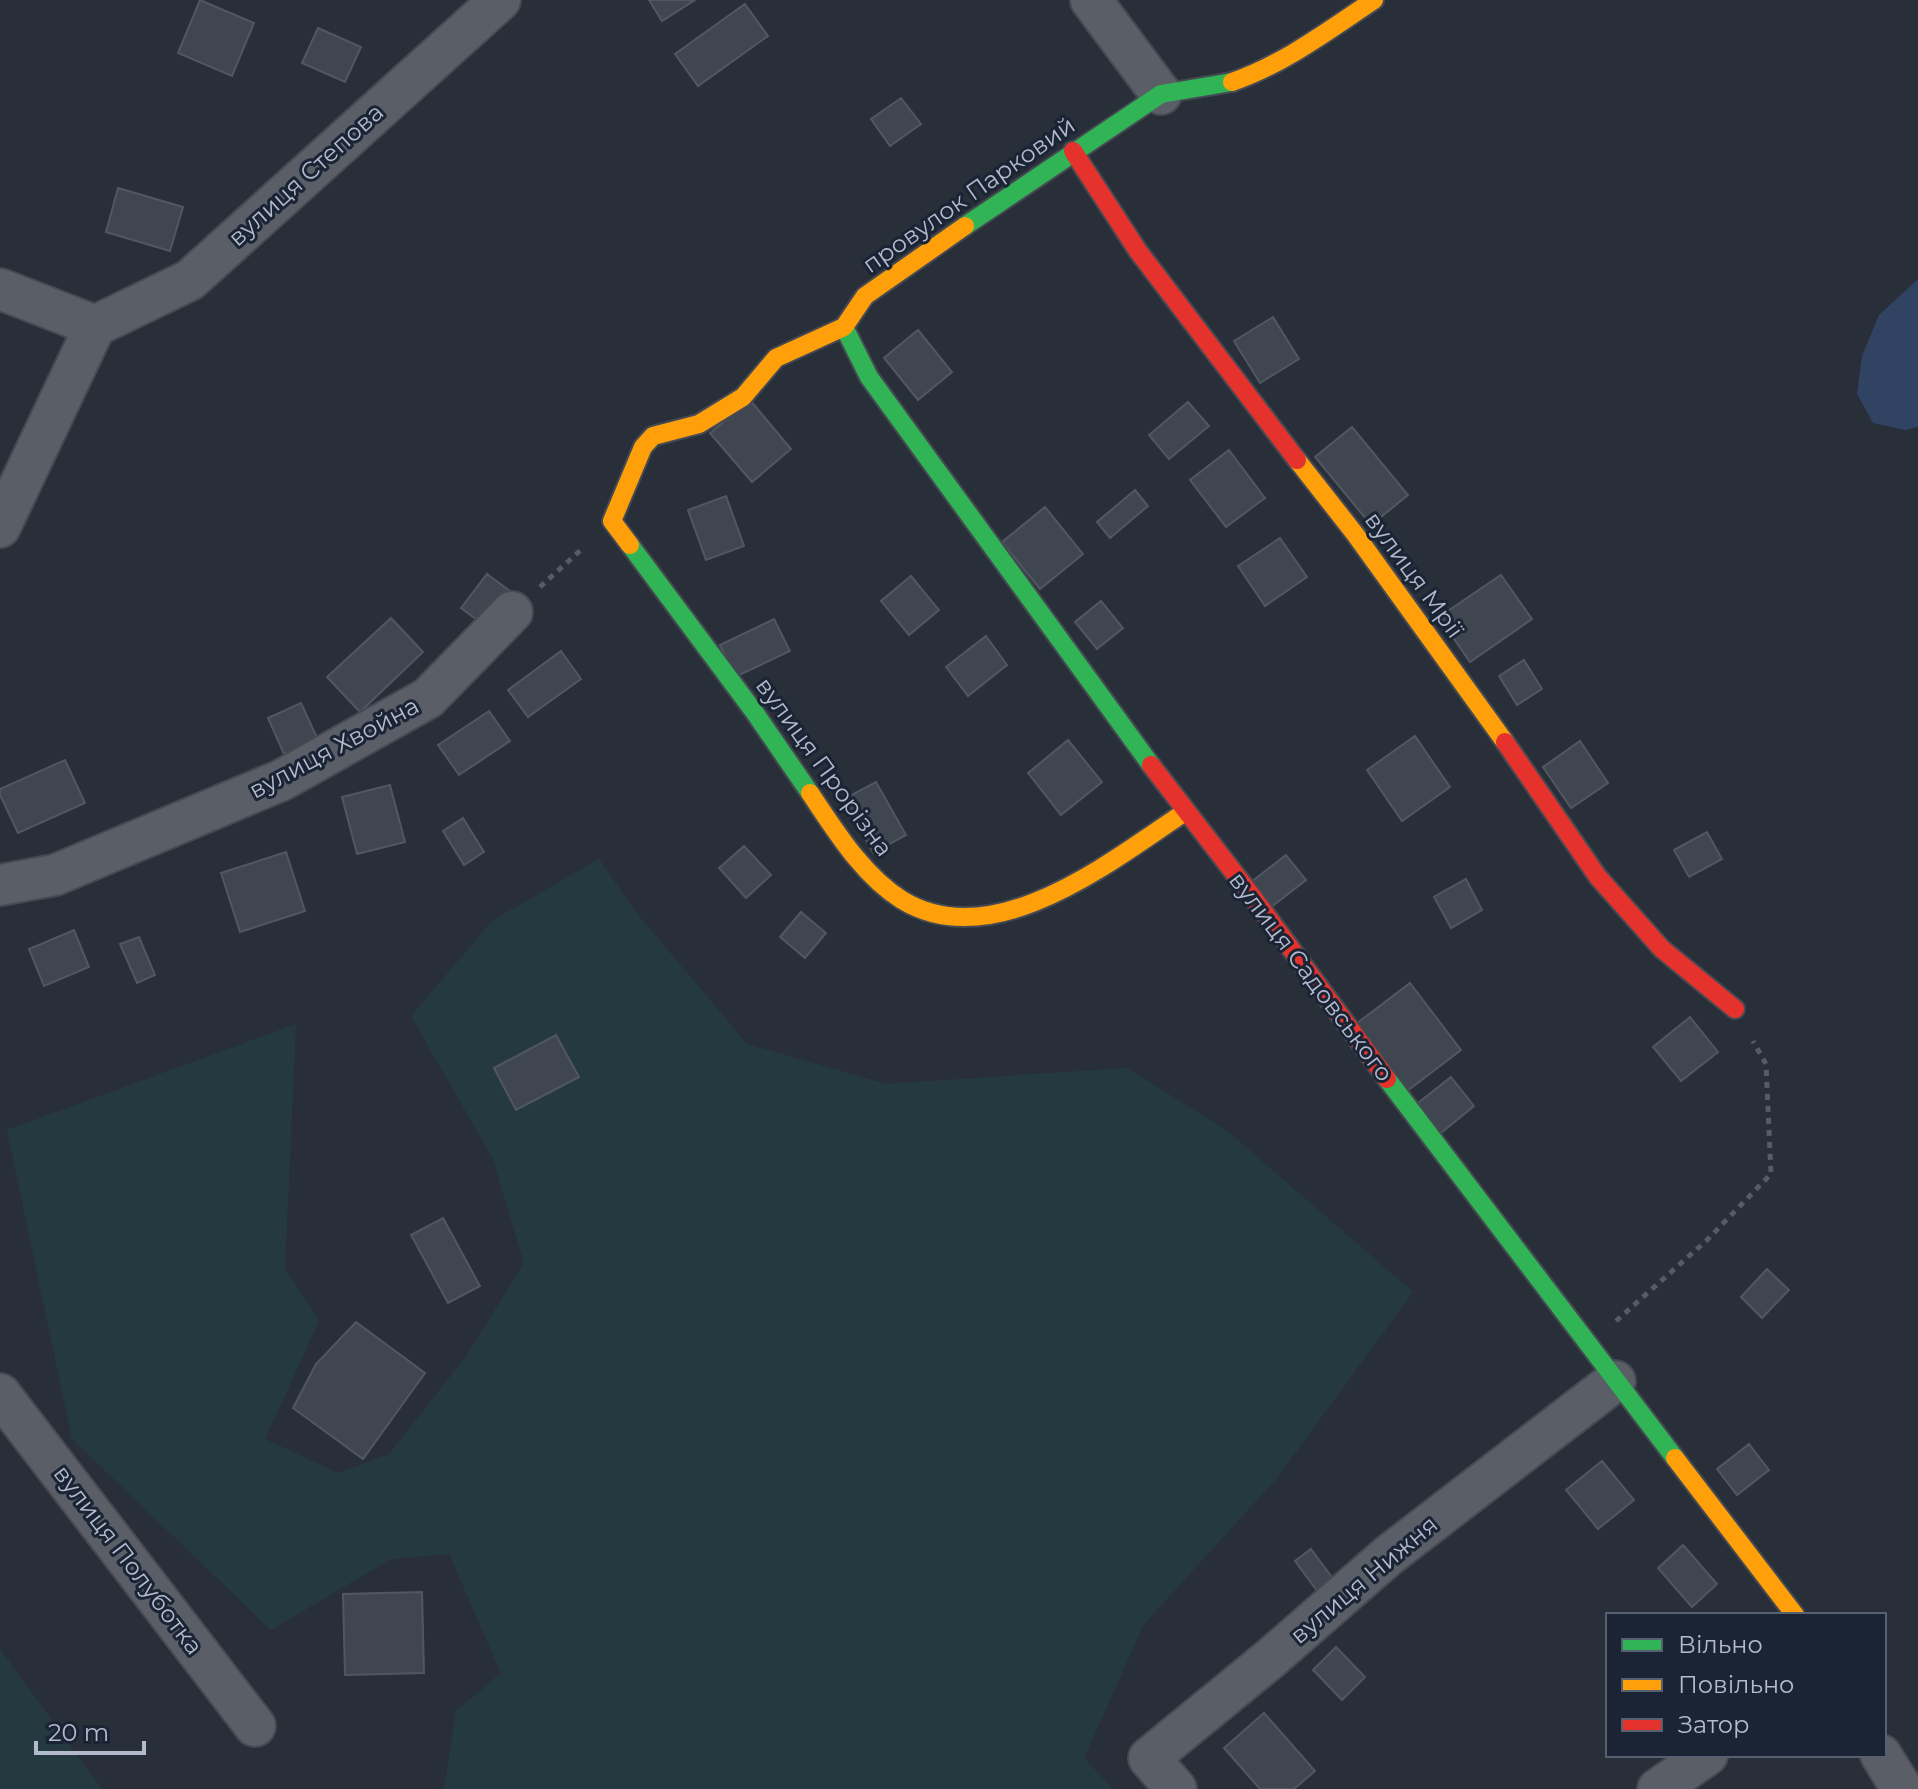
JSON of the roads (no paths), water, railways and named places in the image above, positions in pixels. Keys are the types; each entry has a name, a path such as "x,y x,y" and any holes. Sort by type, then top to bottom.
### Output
{"street":[{"name":"вулиця Степова","path":"95,326 190,280 500,0"},
{"path":"1091,0 1161,94"},
{"name":"провулок Парковий","path":"844,327 865,296 1073,151 1161,94 1231,82 1252,75 1312,41 1374,0"},
{"name":"вулиця Мрії","path":"1073,151 1147,263 1355,534 1598,877 1662,949 1735,1009"},
{"path":"0,289 95,326 0,527"},
{"name":"вулиця Прорізна","path":"844,327 776,358 743,397 699,424 653,436 643,447 612,521 746,700 863,866 900,899 937,914 970,918 1032,903 1060,891 1185,812"},
{"name":"вулиця Садовського","path":"844,327 869,377 1185,812 1255,900 1320,991 1793,1613"},
{"name":"вулиця Хвойна","path":"0,885 55,875 282,780 428,698 512,612"},
{"name":"вулиця Нижня","path":"1176,1789 1149,1758 1271,1658 1389,1555 1615,1381"},
{"name":"вулиця Полуботка","path":"0,1394 255,1726"},
{"path":"1658,1789 1704,1757"},
{"path":"1882,1757 1902,1789"}],"water":[{"path":"1918,279 1918,427 1906,430 1873,423 1857,394 1862,356 1879,315"}]}
